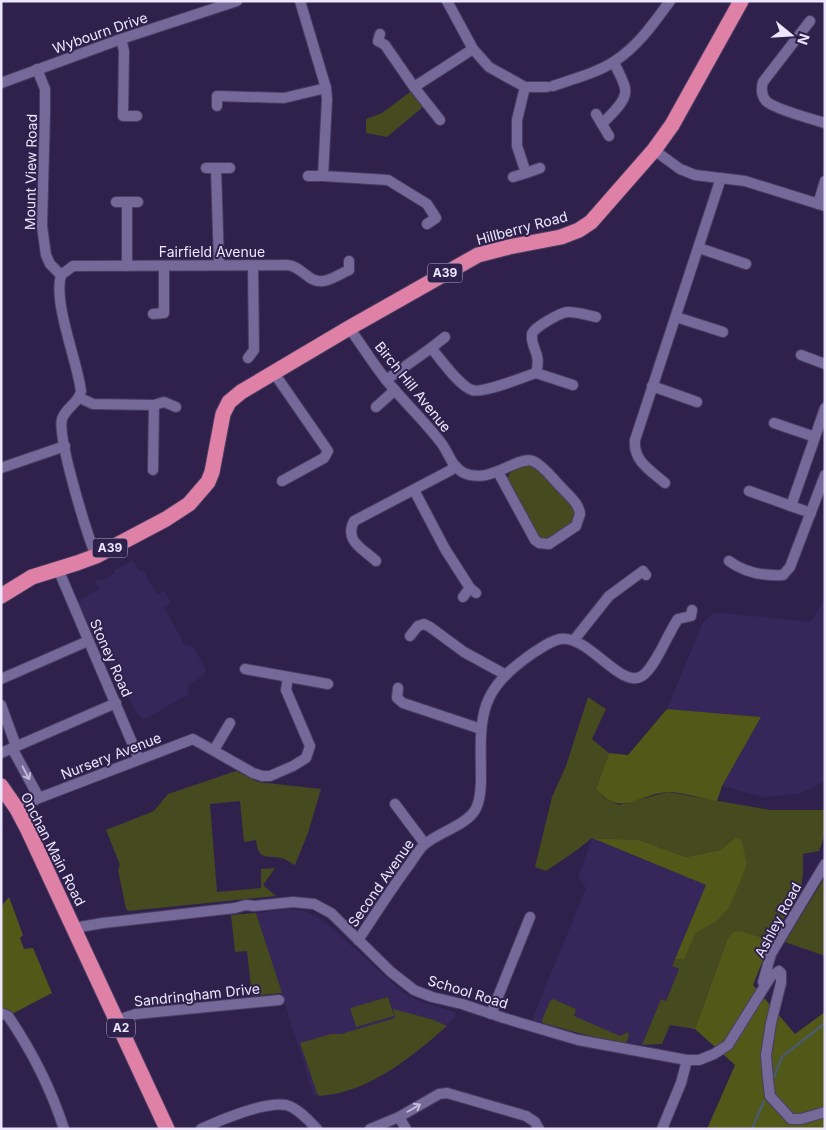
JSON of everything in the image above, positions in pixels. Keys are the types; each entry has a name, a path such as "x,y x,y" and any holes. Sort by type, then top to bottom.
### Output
{"highway":[{"name":"Hillberry Road","path":"96,556 166,519 189,504 205,487 210,477 223,414 229,402 241,392 478,255 561,237 579,230 601,212 654,150 687,98 741,1"},
{"name":"A39","path":"1,596 32,577 96,556"},
{"name":"Onchan Main Road","path":"1,786 17,809 74,928"},
{"name":"A2","path":"74,928 167,1129"}],"street":[{"name":"Wybourn Drive","path":"1,83 121,39 237,1"},
{"path":"300,1 326,88 324,176"},
{"path":"447,1 473,49 489,67 525,87 550,87 614,62 631,49 645,34 670,1"},
{"path":"810,21 763,82 761,89 762,95 768,103 825,124"},
{"path":"380,34 378,41 385,45 440,120"},
{"path":"121,39 124,52 120,116 137,116"},
{"path":"414,87 473,49"},
{"path":"602,124 624,97 626,89 614,62"},
{"name":"Mount View Road","path":"37,69 45,89 42,226 46,255 50,264 61,275"},
{"path":"525,87 517,120 517,146 526,173"},
{"path":"217,106 217,96 284,98 326,88"},
{"path":"596,114 609,136"},
{"path":"654,150 680,169 695,175 745,181 822,205 825,181"},
{"path":"218,265 211,168 230,168"},
{"path":"513,177 540,168"},
{"path":"308,176 388,180 427,204 436,218 427,224"},
{"path":"665,482 639,459 634,450 635,440 721,178"},
{"path":"127,266 122,202 138,202"},
{"path":"699,248 746,264"},
{"name":"Fairfield Avenue","path":"61,275 74,266 293,265 312,280 321,282 330,280 349,270 349,261"},
{"path":"153,314 170,314 164,266"},
{"path":"248,358 254,350 252,266"},
{"path":"61,275 58,283 59,300 81,391 80,398 70,406 62,420 64,446 87,534 96,556"},
{"path":"536,373 539,363 532,335 534,330 557,315 567,312 596,317"},
{"path":"676,317 723,332"},
{"name":"Birch Hill Avenue","path":"349,328 386,380 441,443 454,465"},
{"path":"386,380 445,337"},
{"path":"432,348 464,386 473,391 483,390 536,373 573,385"},
{"path":"801,355 825,364"},
{"path":"274,373 328,451 324,458 282,482"},
{"path":"652,386 697,402"},
{"path":"376,407 395,390"},
{"path":"80,398 93,404 154,405 164,402 176,407"},
{"path":"153,470 154,405"},
{"path":"791,506 825,408"},
{"path":"774,423 815,437"},
{"path":"1,468 64,446"},
{"path":"376,561 351,538 350,530 354,521 450,470 454,465 459,470 476,476 498,472 521,462 531,460 541,466 580,509 580,518 576,526 550,544 539,543 535,540 498,472"},
{"path":"729,561 749,572 771,576 783,575 790,567 825,475"},
{"path":"414,490 445,549 473,591 463,597"},
{"path":"749,491 811,513"},
{"name":"Stoney Road","path":"58,569 139,759"},
{"path":"646,575 643,571 609,596 574,640 624,676 637,679 652,666 678,619 694,616"},
{"path":"410,636 418,626 424,624 464,652 510,672"},
{"name":"Second Avenue","path":"358,940 399,878 425,844 474,813 481,791 481,729 483,712 492,690 522,661 551,642 561,638 574,640"},
{"path":"1,679 88,641"},
{"path":"245,669 328,684"},
{"name":"Nursery Avenue","path":"17,809 39,798 194,739 253,773 262,776 270,776 293,766 306,758 310,746 286,690 288,677"},
{"path":"398,688 397,698 403,703 481,729"},
{"path":"1,753 116,703"},
{"path":"1,705 14,747 39,798"},
{"path":"214,750 230,722"},
{"path":"395,804 425,844"},
{"name":"Ashley Road","path":"761,991 771,954 825,864"},
{"name":"School Road","path":"74,928 235,908 246,905 305,902 314,904 331,913 390,972 414,990 578,1040 687,1060 699,1060 714,1054 728,1045 761,991"},
{"path":"491,1014 530,917"},
{"path":"761,991 775,972 781,973 781,983 771,1023 766,1055 770,1096 791,1119 801,1119 825,1112"},
{"name":"Sandringham Drive","path":"118,1020 136,1014 279,1000"},
{"path":"1,1013 8,1016 34,1059 57,1106 64,1129"},
{"path":"662,1129 681,1083 687,1060"},
{"path":"370,1129 399,1117 439,1094 447,1093 526,1116 535,1122 539,1129"},
{"path":"201,1129 216,1122 274,1105 288,1106 303,1115 317,1129"},
{"path":"399,1117 406,1129"}],"shaded area":[{"path":"133,560 139,571 143,570 157,594 164,591 171,603 164,607 184,644 193,647 206,669 205,673 187,687 189,694 145,719 138,715 77,602 99,589 95,581 98,579 102,581 115,573 114,571"},
{"path":"825,599 825,781 799,794 763,797 722,786 761,717 667,709 703,622 715,612 810,622"},
{"path":"592,838 706,885 672,966 679,969 666,1001 661,999 642,1045 586,1035 532,1020 586,888 578,878"},
{"path":"291,909 304,911 319,918 403,993 421,1002 456,1012 455,1017 418,1051 370,1081 347,1090 314,1096 256,913"}],"green space":[{"path":"410,92 423,107 387,137 366,133 366,119 382,113"},
{"path":"528,464 538,468 577,511 574,523 551,539 543,540 539,537 507,482 511,472"},
{"path":"588,697 606,709 592,739 609,753 596,789 604,798 619,805 668,792 770,810 825,810 825,834 819,851 803,854 801,889 771,940 741,931 727,940 695,1029 670,1025 662,1044 642,1045 661,999 666,1001 679,969 672,966 675,959 684,960 696,933 716,922 735,838 720,850 686,857 639,840 592,838 546,871 535,867 552,797 566,766"},
{"path":"667,709 761,717 722,786 717,801 672,792 622,803 613,802 605,798 596,789 609,753 628,755"},
{"path":"236,771 258,782 321,789 308,833 295,865 283,859 264,856 257,847 256,840 244,842 240,801 210,804 217,892 261,888 261,869 275,868 263,885 276,896 129,911 126,909 118,870 120,865 106,830 154,811 168,794"},
{"path":"592,838 639,840 686,857 720,850 735,838 741,839 747,864 730,906 716,922 696,933 684,960 675,959 706,885"},
{"path":"825,877 825,956 785,942"},
{"path":"9,897 23,935 20,938 24,949 33,948 52,993 12,1014 1,1009 1,911 3,904"},
{"path":"256,913 282,993 252,996 247,951 235,952 231,915"},
{"path":"741,931 771,940 753,985 795,1034 825,1012 825,1129 707,1129 735,1065 695,1029 727,940 733,932"},
{"path":"388,997 394,1016 356,1027 350,1008"},
{"path":"553,999 576,1009 574,1016 620,1036 628,1032 629,1035 626,1043 586,1035 543,1023 542,1020 550,1001"},
{"path":"393,1009 434,1020 447,1026 404,1061 372,1081 355,1088 319,1096 300,1043 331,1034 341,1034 395,1018"}],"waterway":[{"path":"774,1077 782,1057 825,1023"},
{"path":"752,1129 764,1101"}]}
